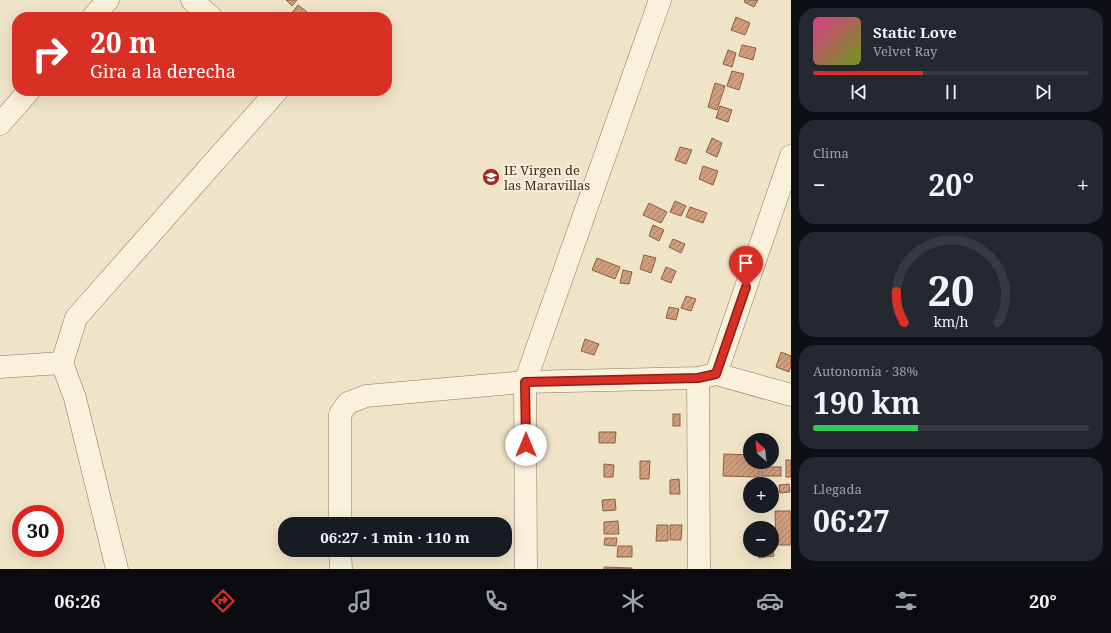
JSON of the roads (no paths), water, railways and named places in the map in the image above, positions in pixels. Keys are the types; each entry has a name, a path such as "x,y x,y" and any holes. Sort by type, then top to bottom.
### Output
{"street":[{"path":"97,12 108,0"},
{"path":"192,0 205,12"},
{"path":"526,569 525,382 660,0"},
{"path":"0,124 25,96"},
{"path":"117,569 75,398 62,363 76,318 273,96"},
{"path":"700,569 707,376 791,156"},
{"path":"0,367 62,363"},
{"path":"340,517 340,414 348,403 366,396 525,382 707,376 791,395"},
{"path":"340,557 341,569"}],"place":[{"name":"IE Virgen de las Maravillas","path":"491,177"}]}
